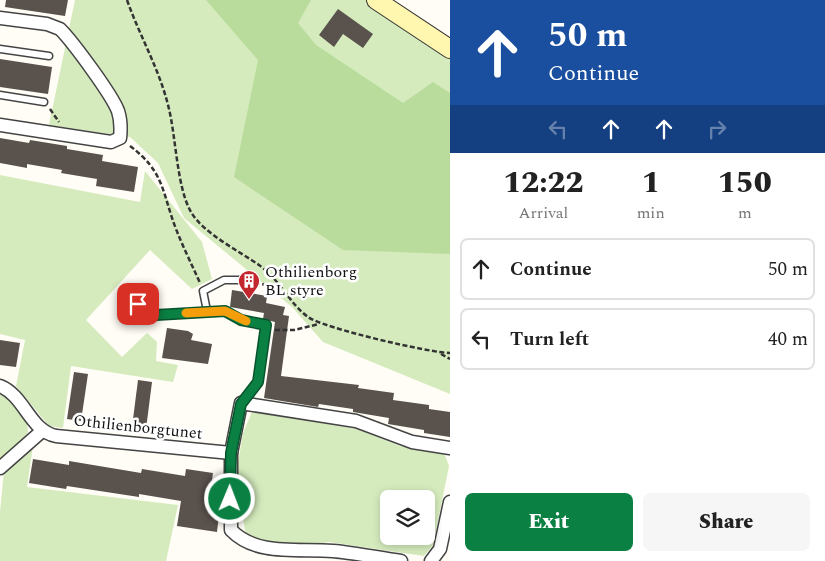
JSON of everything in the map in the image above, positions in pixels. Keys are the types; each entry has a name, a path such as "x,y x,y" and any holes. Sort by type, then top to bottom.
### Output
{"main road":[{"path":"376,0 450,49"}],"street":[{"path":"0,18 48,24 60,29 116,107 120,121 120,138 115,141 101,141 0,125"},
{"path":"0,386 12,393 42,431 0,468"},
{"path":"401,561 332,550 292,551 253,544 238,538 231,530 231,453 241,404 356,421 412,442 450,448"},
{"name":"Othilienborgtunet","path":"42,431 56,436 231,453"},
{"path":"431,561 440,549 450,502"}],"lane":[{"path":"0,49 49,56"},
{"path":"0,95 44,102"},
{"path":"207,311 203,292 224,280 246,280"},
{"path":"138,304 156,315 225,311 241,320 266,325 258,382 241,404"}],"path":[{"path":"127,0 156,67 169,108 190,210 204,228 271,274 298,309 310,319 440,353 450,359"},
{"path":"44,102 59,120"},
{"path":"120,138 147,158 164,186 175,227 203,292"},
{"path":"246,280 285,290"},
{"path":"266,330 294,330 320,323"},
{"path":"440,353 450,352"}],"green space":[{"path":"75,0 376,0 450,49 450,394 323,342 292,307 184,218 158,163 130,137 49,125"},
{"path":"206,0 311,0 298,23 316,45 403,103 433,82 450,93 450,254 343,250 234,177 258,60"},
{"path":"145,171 202,242 212,279 192,289 150,250 86,320 122,357 147,333 157,342 156,361 178,365 173,382 71,366 63,428 49,426 16,386 25,340 0,334 0,175 140,202"},
{"path":"0,394 16,407 26,421 28,428 27,435 20,445 0,461"},
{"path":"252,412 357,429 400,446 444,453 449,466 435,535 435,490 380,490 380,545 433,545 424,556 329,542 296,547 246,536 236,475 243,433"},
{"path":"33,446 27,487 178,505 166,561 0,561 0,512 4,471"}],"building":[{"path":"6,0 68,0 65,16 5,7"},
{"path":"338,9 373,34 363,48 343,34 334,47 319,35"},
{"path":"0,59 52,67 48,94 0,87"},
{"path":"0,138 29,143 30,140 67,146 67,149 103,155 102,161 138,167 134,192 96,186 97,179 61,173 62,170 27,164 27,168 0,163"},
{"path":"232,290 267,296 266,303 285,307 283,315 289,316 281,376 359,385 358,388 394,393 393,400 429,405 429,409 450,412 450,437 424,433 424,430 388,424 389,418 353,412 353,409 319,404 318,407 264,398 275,322 263,319 264,313 230,307"},
{"path":"167,328 188,331 193,334 191,340 212,344 208,364 162,358"},
{"path":"0,340 20,343 16,367 0,365"},
{"path":"74,372 88,374 81,421 67,419"},
{"path":"138,380 152,382 146,429 132,427"},
{"path":"33,459 69,465 69,461 141,473 142,469 185,476 186,469 213,473 212,480 223,481 217,532 177,526 181,501 139,494 139,497 67,486 66,489 29,483"}],"slow traffic":[{"path":"186,313 225,311 246,321"}],"place":[{"name":"Othilienborg BL styre","path":"249,300"}],"route":[{"path":"138,304 156,315 225,311 241,320 266,325 258,382 241,404 231,453 230,499"}]}
